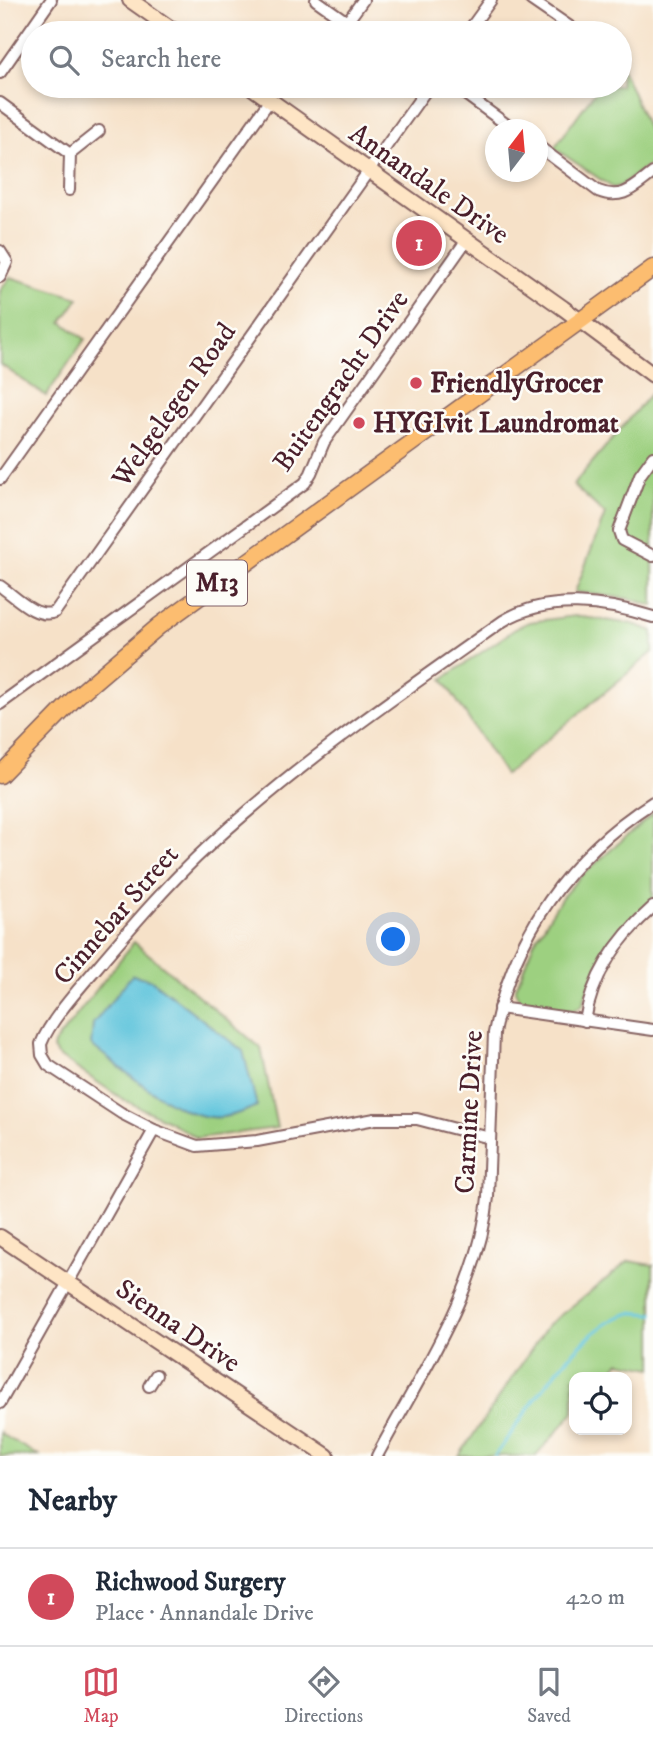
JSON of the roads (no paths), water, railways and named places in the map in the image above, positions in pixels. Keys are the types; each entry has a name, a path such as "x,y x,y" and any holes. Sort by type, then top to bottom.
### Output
{"main road":[{"name":"M13","path":"0,775 77,696 159,626 653,268"}],"street":[{"path":"36,21 51,0"},
{"path":"130,0 160,21"},
{"path":"316,0 338,21"},
{"path":"348,21 363,0"},
{"path":"476,21 491,0"},
{"path":"531,0 562,21"},
{"path":"0,73 21,43"},
{"name":"Annandale Drive","path":"267,98 653,375"},
{"path":"368,171 420,98"},
{"path":"470,98 499,119"},
{"path":"0,479 270,100"},
{"path":"0,103 70,154"},
{"path":"68,190 70,154 99,131"},
{"path":"548,154 598,191 608,195 623,194 653,173"},
{"name":"Welgelegen Road","path":"0,586 38,613 47,615 55,612 368,171"},
{"name":"Buitengracht Drive","path":"0,704 305,483 324,442 466,241"},
{"path":"0,251 7,262 0,277"},
{"path":"653,457 640,475 619,531 622,540 653,556"},
{"name":"Cinnebar Street","path":"490,1138 417,1119 375,1119 257,1141 207,1147 188,1144 121,1113 48,1065 41,1048 43,1039 85,982 178,876 269,794 312,760 511,616 534,608 577,604 616,608 653,617"},
{"name":"Carmine Drive","path":"377,1456 471,1276 486,1217 494,1033 499,1008 529,931 570,872 620,827 653,802"},
{"path":"585,1021 595,982 604,965 633,925 653,907"},
{"path":"499,1008 653,1030"},
{"path":"0,1403 154,1130"},
{"name":"Sienna Drive","path":"0,1237 327,1456"},
{"path":"149,1386 156,1375"}],"water":[{"path":"132,975 150,979 243,1051 257,1106 221,1117 195,1114 163,1099 91,1045 93,1024"}],"waterway":[{"path":"495,1456 555,1373 592,1334 631,1313 653,1314"}],"place":[{"name":"Richwood Surgery","path":"419,243"},
{"name":"FriendlyGrocer","path":"416,383"},
{"name":"HYGIvit Laundromat","path":"359,423"}]}
